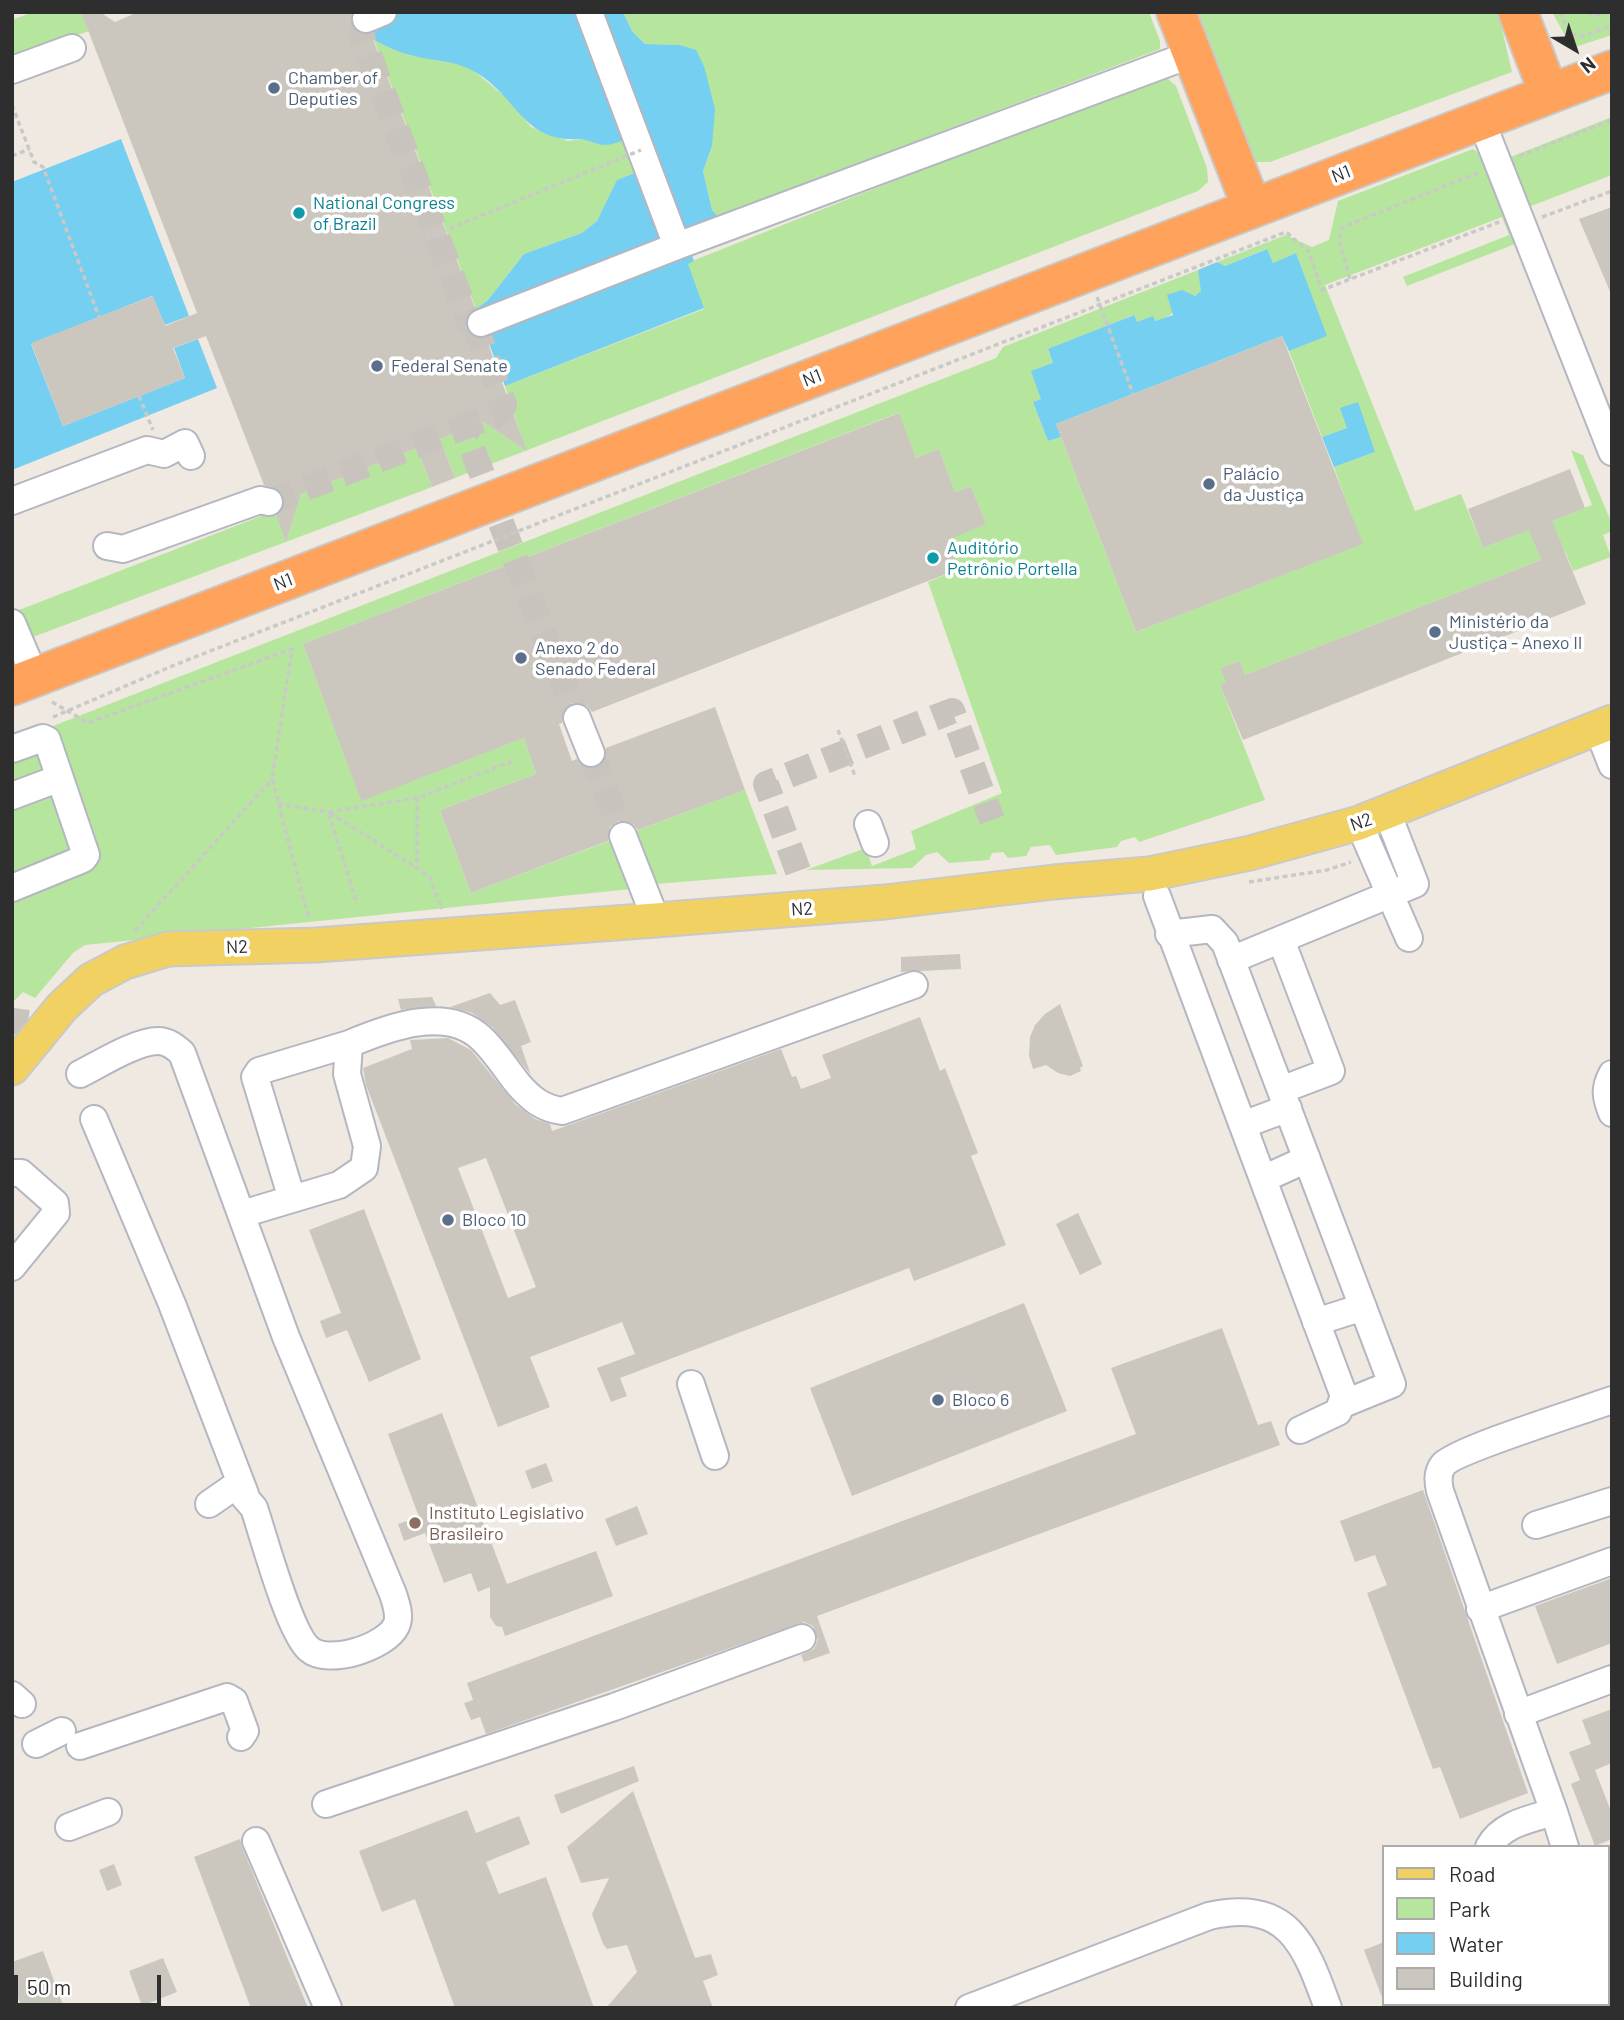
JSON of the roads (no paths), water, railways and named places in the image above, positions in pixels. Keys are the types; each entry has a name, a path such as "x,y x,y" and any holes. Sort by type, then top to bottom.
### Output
{"highway":[{"path":"1176,12 1252,208"},
{"path":"1518,12 1560,90"},
{"path":"1542,12 1560,90"},
{"name":"N1","path":"22,682 1612,69"}],"main road":[{"name":"N2","path":"12,1068 35,1027 91,980 125,962 168,949 316,945 656,920 885,902 1149,874 1250,853 1373,817 1604,724"}],"street":[{"path":"589,12 677,246"},
{"path":"12,70 72,48"},
{"path":"481,323 677,246 1192,54"},
{"path":"1481,120 1612,452"},
{"path":"12,501 147,450 164,454 185,443 191,456"},
{"path":"107,546 123,550 260,500 269,502"},
{"path":"12,622 22,682"},
{"path":"577,718 591,753"},
{"path":"1604,724 1612,765"},
{"path":"12,749 44,738 86,855 83,859 12,888"},
{"path":"12,796 60,778"},
{"path":"1373,817 1372,854 1409,938"},
{"path":"1231,960 1415,884 1373,817"},
{"path":"623,836 656,920"},
{"path":"1157,896 1344,1396 1338,1412 1300,1430"},
{"path":"1170,934 1212,929 1219,933 1285,1099 1392,1384 1343,1404"},
{"path":"1243,1125 1331,1071 1281,940"},
{"path":"292,1199 255,1077 259,1071 349,1044 385,1028 444,1021 463,1025 481,1038 528,1096 550,1110 562,1111 914,985"},
{"path":"80,1074 116,1056 157,1041 171,1044 182,1053 286,1337 393,1594 398,1612 397,1624 390,1634 365,1648 334,1656 321,1656 309,1649 295,1625 254,1508 245,1494 177,1316 94,1119"},
{"path":"242,1214 338,1185 364,1168 367,1146 347,1074 349,1044"},
{"path":"1612,1074 1606,1085 1606,1099 1612,1113"},
{"path":"1263,1179 1307,1159"},
{"path":"12,1173 22,1172 55,1203 56,1213 12,1267"},
{"path":"1316,1322 1363,1307"},
{"path":"691,1384 715,1456"},
{"path":"1564,1845 1480,1609 1438,1480 1442,1467 1469,1451 1612,1400"},
{"path":"209,1504 235,1486 245,1494"},
{"path":"1536,1525 1612,1501"},
{"path":"1480,1609 1612,1561"},
{"path":"326,1804 614,1707 802,1638"},
{"path":"1518,1714 1612,1679"},
{"path":"36,1744 71,1738 227,1697 234,1701 245,1731 241,1737"},
{"path":"69,1827 108,1812"},
{"path":"1490,1845 1495,1836 1510,1826 1554,1812"},
{"path":"256,1841 328,2008"},
{"path":"969,2008 1209,1916 1242,1910 1263,1913 1293,1935 1310,1962 1328,2008"}],"water":[{"path":"363,12 623,12 632,31 645,44 680,45 696,50 704,66 715,109 712,146 703,171 712,210 718,216 683,230 694,261 688,264 704,308 505,386 476,309 488,300 524,254 582,233 597,221 617,180 653,166 641,133 605,145 544,133 531,125 486,79 471,70 450,62 409,55 374,40"},
{"path":"121,139 189,316 165,325 152,296 31,344 63,426 185,378 174,348 198,339 217,388 12,470 12,182"},
{"path":"1267,249 1273,263 1296,253 1327,336 1289,351 1282,336 1056,424 1061,437 1048,441 1033,402 1041,399 1031,371 1053,363 1048,349 1134,315 1137,322 1153,316 1155,321 1173,315 1167,295 1182,290 1195,296 1201,291 1198,270 1217,262 1225,266"},
{"path":"1358,402 1375,452 1334,467 1322,437 1347,428 1340,408"}],"tunnel":[{"path":"366,19 361,34 468,319 481,323"},
{"path":"474,323 504,405 500,413 471,424 466,433 577,718"},
{"path":"269,502 471,424"},
{"path":"798,871 766,784 952,711 992,820"},
{"path":"591,753 623,836"},
{"path":"12,1021 28,1023"}],"place":[{"name":"Chamber of Deputies","path":"274,88"},
{"name":"National Congress of Brazil","path":"299,213"},
{"name":"Federal Senate","path":"377,366"},
{"name":"Palácio da Justiça","path":"1209,484"},
{"name":"Auditório Petrônio Portella","path":"933,558"},
{"name":"Ministério da Justiça - Anexo II","path":"1435,632"},
{"name":"Anexo 2 do Senado Federal","path":"521,658"},
{"name":"Bloco 10","path":"448,1220"},
{"name":"Bloco 6","path":"938,1400"},
{"name":"Instituto Legislativo Brasileiro","path":"415,1523"}]}
